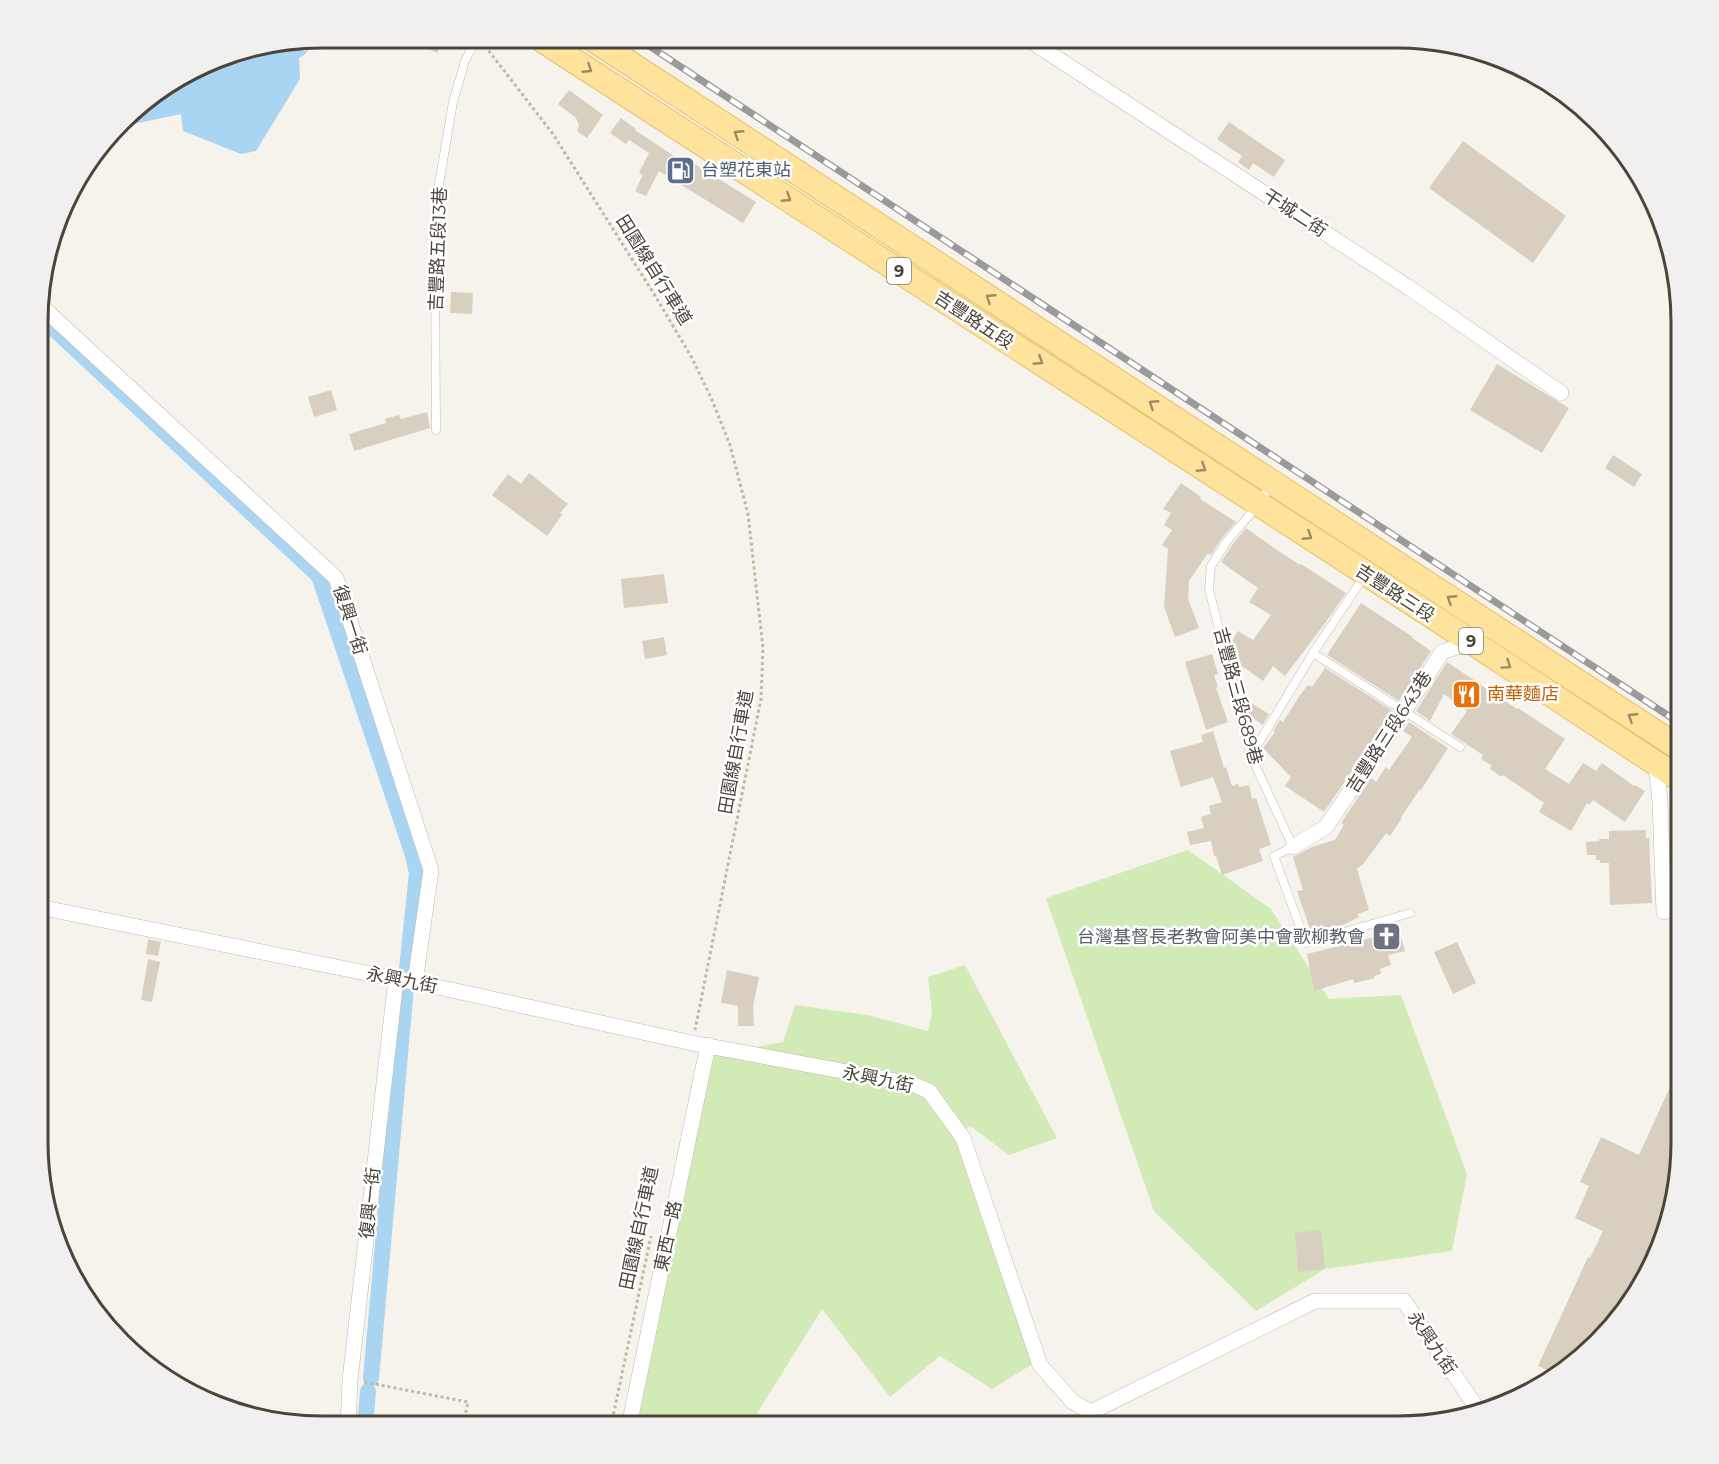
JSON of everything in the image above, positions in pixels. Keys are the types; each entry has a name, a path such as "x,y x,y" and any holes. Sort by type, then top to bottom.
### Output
{"main road":[{"name":"吉豐路五段","path":"554,48 1259,504"},
{"name":"吉豐路五段","path":"606,48 1272,482"},
{"name":"吉豐路三段","path":"1272,482 1671,743"},
{"name":"吉豐路三段","path":"1259,504 1671,774"}],"street":[{"name":"干城二街","path":"1041,48 1408,286 1561,393"},
{"name":"復興一街","path":"49,313 336,578 431,870 415,982"},
{"path":"1472,642 1485,622"},
{"name":"吉豐路三段643巷","path":"1293,847 1326,827 1442,652 1472,642"},
{"path":"1656,764 1664,912"},
{"name":"永興九街","path":"48,909 415,982 692,1043 912,1084 929,1091 963,1138 1040,1365 1073,1402 1091,1413 1315,1301 1404,1301 1475,1405"},
{"name":"復興一街","path":"348,1416 350,1380 396,980"},
{"name":"東西一路","path":"631,1416 708,1046"}],"lane":[{"name":"吉豐路五段13巷","path":"436,430 437,196 453,102 465,61 472,48"},
{"name":"吉豐路三段689巷","path":"1272,482 1259,504 1227,541 1211,566 1209,590 1251,756 1293,847"},
{"path":"1251,756 1313,653 1366,574"},
{"path":"1313,653 1461,747"},
{"path":"1293,847 1275,856 1306,943 1410,913"}],"path":[{"name":"田園線自行車道","path":"486,48 553,134 692,358 730,445 748,514 763,648 761,699 692,1043"},
{"name":"田園線自行車道","path":"612,1416 653,1229"},
{"path":"350,1380 468,1402 465,1416"}],"green space":[{"path":"1188,850 1271,909 1329,999 1401,995 1467,1174 1452,1251 1325,1269 1256,1311 1154,1211 1046,898"},
{"path":"965,965 1057,1138 1009,1155 973,1128 969,1127 964,1130 1036,1362 992,1389 940,1356 890,1397 822,1309 755,1416 634,1416 714,1055 783,1042 795,1005 867,1015 928,1031 932,1013 928,977"}],"water":[{"path":"308,50 299,58 300,79 256,151 241,154 183,131 181,114 132,124 170,94 217,69 268,53"}],"building":[{"path":"427,48 440,48 437,53"},
{"path":"569,90 603,115 587,138 577,131 579,125 576,118 558,104"},
{"path":"621,118 683,162 685,158 756,202 743,223 659,171 646,196 635,191 643,175 639,173 649,153 629,140 626,144 610,133"},
{"path":"1229,122 1285,160 1274,177 1253,163 1249,170 1238,162 1242,156 1217,139"},
{"path":"1463,141 1566,216 1533,263 1429,188"},
{"path":"451,292 473,293 472,314 450,313"},
{"path":"1497,364 1569,408 1542,453 1470,410"},
{"path":"331,390 337,410 314,417 308,397"},
{"path":"427,412 430,428 354,451 349,434 386,423 385,419 399,415 401,419"},
{"path":"1613,455 1642,474 1634,487 1605,468"},
{"path":"529,473 568,504 547,536 492,495 508,474 521,484"},
{"path":"1181,483 1201,497 1200,499 1236,522 1211,555 1208,553 1189,581 1188,599 1199,628 1175,637 1164,607 1168,549 1162,545 1172,530 1164,525 1171,513 1163,509"},
{"path":"1246,528 1346,593 1285,676 1273,666 1263,681 1233,660 1229,646 1238,631 1253,640 1271,615 1249,602 1258,588 1221,562"},
{"path":"664,574 668,603 624,608 621,579"},
{"path":"1361,603 1431,651 1399,701 1327,655"},
{"path":"664,637 667,655 645,659 642,641"},
{"path":"1212,654 1218,674 1214,675 1218,687 1216,688 1228,722 1206,730 1185,662"},
{"path":"1447,662 1565,739 1545,769 1569,784 1583,763 1596,771 1602,763 1634,786 1645,791 1625,822 1593,800 1589,805 1587,803 1571,831 1539,812 1544,803 1503,775 1502,777 1490,769 1492,766 1481,759 1483,755 1451,734 1467,711 1444,694 1430,721 1416,711"},
{"path":"1325,668 1393,711 1324,812 1285,786 1291,777 1263,748 1275,732 1273,731 1280,720 1283,722 1300,695 1308,685 1312,687"},
{"path":"1253,704 1269,714 1263,725 1247,714"},
{"path":"1409,722 1448,748 1390,836 1386,833 1357,869 1369,910 1358,914 1359,917 1337,928 1312,935 1297,891 1303,890 1293,857 1312,847 1335,840 1344,825 1341,823 1371,778 1376,782 1386,767 1389,770 1412,737 1403,731"},
{"path":"1213,731 1232,786 1249,785 1252,799 1256,798 1271,845 1259,849 1263,861 1222,875 1211,841 1190,845 1187,832 1204,828 1201,817 1211,814 1209,806 1222,802 1213,777 1181,787 1170,751 1203,742 1201,735"},
{"path":"1646,830 1646,838 1649,838 1652,903 1610,905 1609,863 1600,863 1600,860 1596,860 1596,855 1587,855 1586,842 1609,839 1609,831"},
{"path":"1399,931 1405,951 1388,955 1391,965 1380,969 1381,974 1374,976 1375,978 1354,983 1353,979 1314,991 1307,954"},
{"path":"148,939 161,942 158,956 146,954"},
{"path":"1457,942 1476,983 1453,994 1434,952"},
{"path":"148,959 160,962 152,1002 141,1000"},
{"path":"727,970 759,977 753,1006 754,1026 738,1026 738,1006 721,1003"},
{"path":"1671,1085 1669,1178 1662,1213 1650,1247 1625,1294 1603,1323 1578,1348 1548,1371 1538,1366 1588,1257 1590,1258 1603,1231 1575,1218 1589,1186 1580,1182 1601,1137 1639,1155"},
{"path":"1321,1230 1325,1269 1298,1272 1295,1233"}],"waterway":[{"path":"48,323 319,576 412,852 417,873 407,969"},
{"path":"371,1378 406,987"},
{"path":"366,1416 368,1391"}],"railway":[{"path":"652,48 1671,717"}],"place":[{"name":"台塑花東站","path":"680,170"},
{"name":"南華麵店","path":"1466,694"},
{"name":"台灣基督長老教會阿美中會歌柳教會","path":"1386,937"}]}
